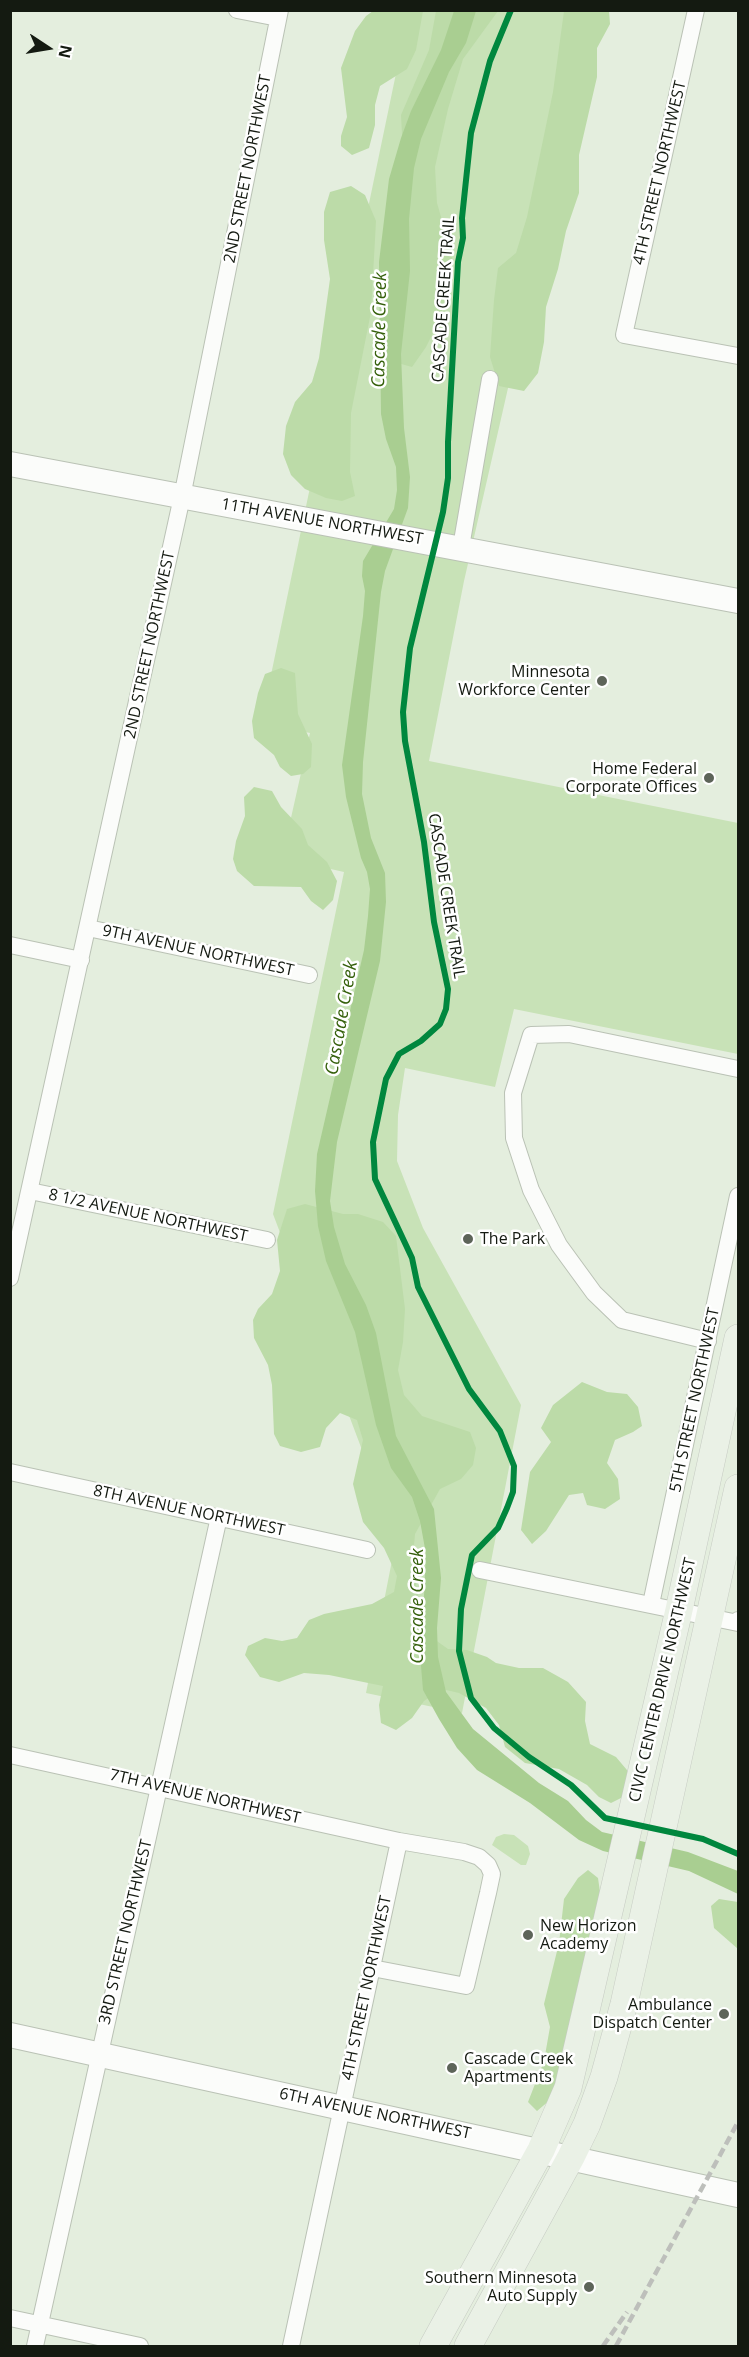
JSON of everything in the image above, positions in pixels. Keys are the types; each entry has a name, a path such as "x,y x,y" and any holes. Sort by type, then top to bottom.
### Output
{"main road":[{"name":"CIVIC CENTER DRIVE NORTHWEST","path":"433,2346 541,2150 570,2080 680,1610 738,1338"},
{"name":"CIVIC CENTER DRIVE NORTHWEST","path":"468,2346 571,2157 587,2124 610,2059 738,1488"}],"street":[{"path":"237,10 279,14"},
{"name":"4TH STREET NORTHWEST","path":"696,10 624,335 738,356"},
{"name":"2ND STREET NORTHWEST","path":"10,1278 182,497 279,14"},
{"path":"461,548 490,379"},
{"name":"11TH AVENUE NORTHWEST","path":"10,464 738,601"},
{"name":"9TH AVENUE NORTHWEST","path":"88,928 309,975"},
{"path":"10,945 81,960"},
{"path":"708,1341 622,1320 594,1293 559,1245 531,1190 514,1138 513,1093 531,1035 568,1034 738,1069"},
{"name":"8 1/2 AVENUE NORTHWEST","path":"30,1191 267,1240"},
{"name":"5TH STREET NORTHWEST","path":"651,1604 738,1196"},
{"name":"8TH AVENUE NORTHWEST","path":"10,1472 367,1550"},
{"name":"3RD STREET NORTHWEST","path":"34,2346 219,1517"},
{"path":"480,1570 738,1621"},
{"name":"7TH AVENUE NORTHWEST","path":"10,1755 399,1841 464,1852 479,1857 488,1866 492,1874 466,1986 372,1968"},
{"name":"4TH STREET NORTHWEST","path":"291,2346 340,2107 399,1841"},
{"name":"6TH AVENUE NORTHWEST","path":"10,2035 738,2195"},
{"path":"10,2318 140,2346"}],"shaded area":[{"path":"373,11 423,11 416,50 407,69 380,86 375,105 375,125 369,148 352,155 341,146 341,136 347,117 341,68 355,31 366,16"},
{"path":"409,11 594,11 464,581 429,761 738,823 738,1054 514,1009 495,1087 405,1068 398,1115 397,1161 423,1228 521,1405 462,1713 366,1693 396,1540 273,1214 344,872 282,858 310,733 261,723"},
{"path":"436,11 498,11 463,59 448,109 435,167 437,203 452,255 450,287 445,309 426,347 412,367 387,360 378,343 378,325 390,277 405,190 401,115 429,50"},
{"path":"564,11 609,11 610,24 597,48 597,77 579,155 579,193 566,231 558,269 546,307 544,342 538,373 524,391 499,386 490,357 494,300 498,268 516,253 527,217 553,92"},
{"path":"351,186 365,195 376,221 371,312 351,413 350,472 355,496 342,501 326,498 305,489 291,475 283,454 286,426 295,402 312,382 319,358 330,279 324,240 324,212 330,192"},
{"path":"281,668 295,673 298,714 312,744 311,767 303,774 291,776 280,767 274,755 254,738 252,721 265,674"},
{"path":"254,787 272,791 281,807 302,829 308,845 327,862 337,881 333,900 323,910 311,901 301,887 254,886 237,871 233,859 236,841 245,816 244,797"},
{"path":"305,1204 343,1214 358,1214 383,1222 396,1236 405,1309 398,1370 404,1395 422,1416 470,1432 476,1448 473,1465 461,1479 440,1489 415,1534 413,1558 417,1592 434,1639 448,1649 467,1650 496,1663 519,1668 543,1668 568,1682 586,1702 585,1721 590,1744 616,1757 632,1776 629,1794 611,1803 599,1797 587,1785 559,1769 525,1763 505,1747 499,1725 486,1708 459,1693 442,1689 424,1701 412,1718 396,1730 381,1723 379,1705 383,1686 329,1675 304,1673 279,1682 260,1677 245,1655 248,1646 265,1638 282,1641 297,1638 309,1620 324,1614 372,1604 394,1592 397,1576 384,1548 363,1522 357,1500 353,1484 363,1440 357,1420 340,1413 326,1428 320,1447 301,1452 280,1446 274,1434 272,1385 268,1365 254,1338 253,1320 258,1309 272,1294 280,1271 277,1240 287,1209"},
{"path":"582,1382 607,1392 627,1394 638,1407 642,1426 615,1440 607,1463 618,1479 620,1499 605,1509 587,1505 583,1493 569,1495 546,1531 532,1544 521,1530 530,1472 551,1442 541,1428 553,1405"},
{"path":"504,1834 514,1835 528,1846 530,1854 526,1865 521,1865 492,1845 496,1837"},
{"path":"588,1870 598,1878 600,1892 560,2069 550,2100 537,2111 528,2102 544,2061 550,2027 544,2004 559,1943 564,1899 578,1878"},
{"path":"719,1899 738,1902 738,1949 714,1928 711,1906"}],"water":[{"name":"Cascade Creek","path":"454,11 476,11 466,43 449,72 421,139 414,168 409,219 410,271 401,354 404,428 410,477 408,508 385,571 381,592 363,762 362,794 371,838 385,873 386,902 380,961 337,1142 330,1201 334,1227 345,1264 366,1305 376,1333 396,1436 434,1509 441,1578 437,1628 438,1657 446,1692 473,1729 539,1783 568,1801 586,1820 602,1832 688,1852 738,1871 738,1894 689,1871 603,1851 579,1840 530,1803 477,1770 457,1748 423,1690 419,1642 426,1554 420,1521 412,1497 391,1468 376,1425 355,1332 326,1261 318,1226 315,1191 317,1154 364,950 370,889 346,797 342,765 363,616 365,591 362,576 363,561 394,509 397,490 396,467 386,439 381,414 379,262 389,179 401,138 411,111 441,50"}],"railway":[{"path":"616,2346 738,2122"},
{"path":"603,2346 627,2312"}],"cycle path":[{"name":"CASCADE CREEK TRAIL","path":"511,10 490,61 471,133 462,218 463,238 458,262 448,478 443,512 410,648 403,712 405,741 424,842 434,922 448,989 446,1009 440,1024 421,1041 399,1054 386,1079 373,1142 375,1179 412,1258 418,1287 469,1389 500,1431 514,1466 513,1492 498,1528 472,1555 461,1609 459,1651 471,1698 494,1728 529,1757 571,1785 605,1818 703,1839 738,1854"}],"place":[{"name":"Minnesota Workforce Center","path":"602,681"},
{"name":"Home Federal Corporate Offices","path":"709,778"},
{"name":"The Park","path":"468,1239"},
{"name":"New Horizon Academy","path":"528,1935"},
{"name":"Ambulance Dispatch Center","path":"724,2014"},
{"name":"Cascade Creek Apartments","path":"452,2068"},
{"name":"Southern Minnesota Auto Supply","path":"589,2287"}]}
